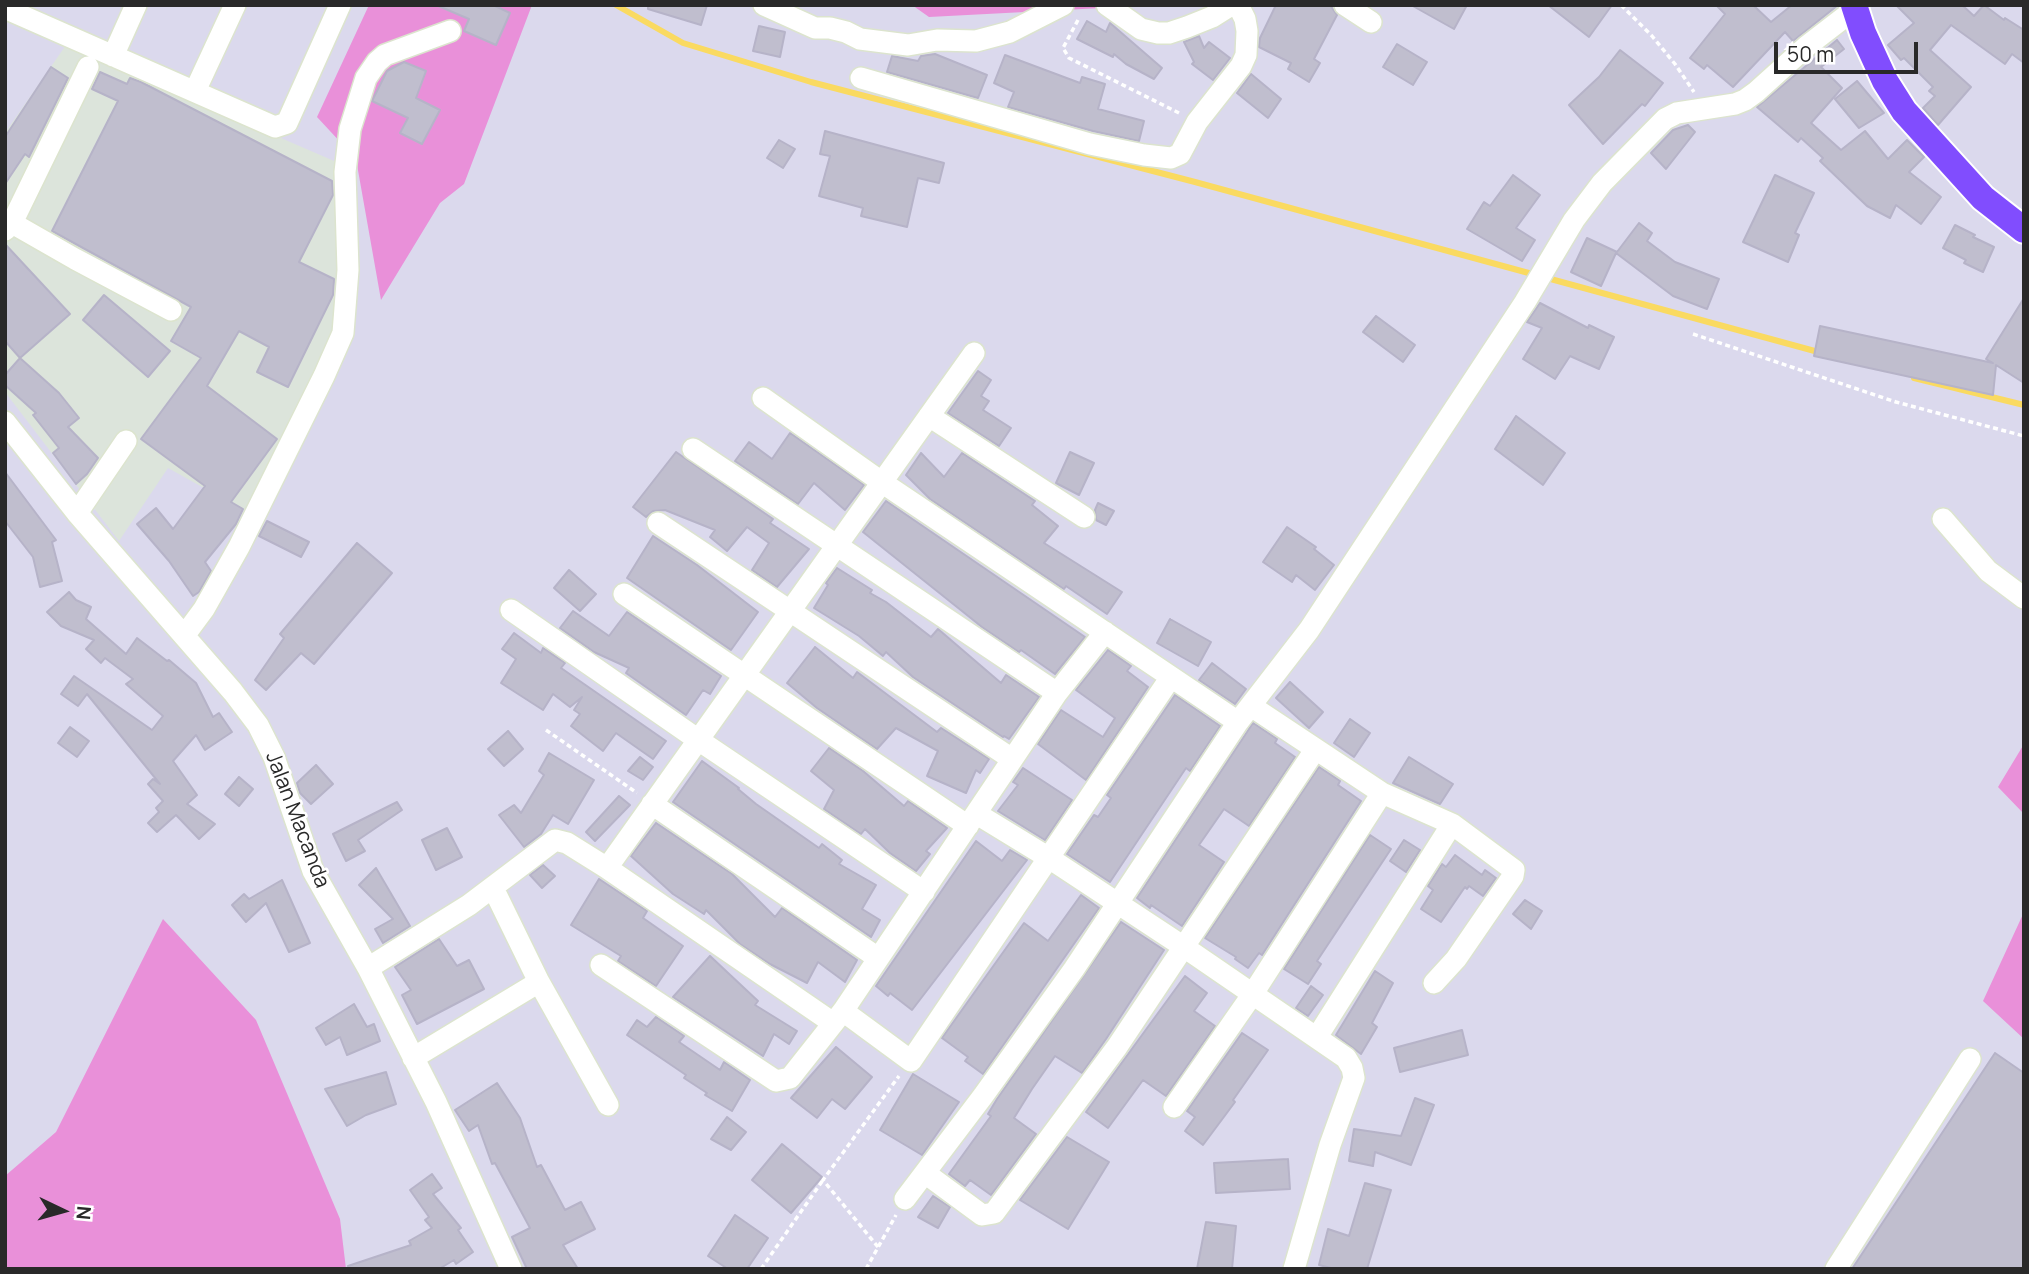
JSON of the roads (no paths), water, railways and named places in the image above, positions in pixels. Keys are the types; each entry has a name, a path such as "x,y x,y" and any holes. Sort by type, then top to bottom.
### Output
{"main road":[{"path":"1855,7 1863,33 1885,81 1904,111 1983,198 2024,230"}],"street":[{"path":"113,57 136,5"},
{"path":"195,91 236,5"},
{"path":"9,11 275,127 287,123 340,5"},
{"path":"764,5 815,27 846,32 860,39 908,45 937,40 976,41 988,38 1010,32 1063,5"},
{"path":"1107,5 1141,29 1169,33 1212,17 1231,5"},
{"path":"861,78 1090,144 1164,158 1180,154 1197,122 1241,66 1246,55 1247,31 1238,5"},
{"path":"1345,5 1371,22"},
{"path":"905,1199 1074,969 1245,714 1316,620 1581,211 1602,183 1665,119 1677,113 1745,100 1855,7"},
{"path":"184,636 204,609 239,547 324,376 342,332 348,270 345,173 350,129 366,78 377,62 386,55 450,31"},
{"path":"89,67 9,226 171,310"},
{"path":"607,868 974,353"},
{"path":"763,398 883,483 1171,677 1315,750 1382,793 1452,824 1512,866 1515,872 1456,959 1434,983"},
{"path":"929,416 1084,517"},
{"name":"Jalan Macanda","path":"5,422 77,513 233,692 258,725 274,757 313,871 368,968 436,1102 510,1269"},
{"path":"77,513 125,441"},
{"path":"693,449 1057,693"},
{"path":"1943,519 1988,571 2024,598"},
{"path":"658,523 1012,759"},
{"path":"624,594 743,674 973,820 1049,858 1346,1058 1354,1078 1330,1145 1294,1269"},
{"path":"511,610 924,892"},
{"path":"601,965 776,1081 783,1081 794,1075 838,1017 1057,693 1105,632"},
{"path":"368,968 470,905 551,841 567,843 911,1061 1171,677"},
{"path":"925,1173 982,1215 994,1213 1117,1047 1315,750"},
{"path":"1174,1107 1252,995 1382,793"},
{"path":"652,804 878,958"},
{"path":"1317,1037 1452,824"},
{"path":"497,896 539,982 608,1105"},
{"path":"413,1058 539,982"},
{"path":"1836,1269 1970,1059"}],"waterway":[{"path":"616,5 683,43 811,82 1195,182 1822,353"},
{"path":"1914,378 2024,405"}]}
